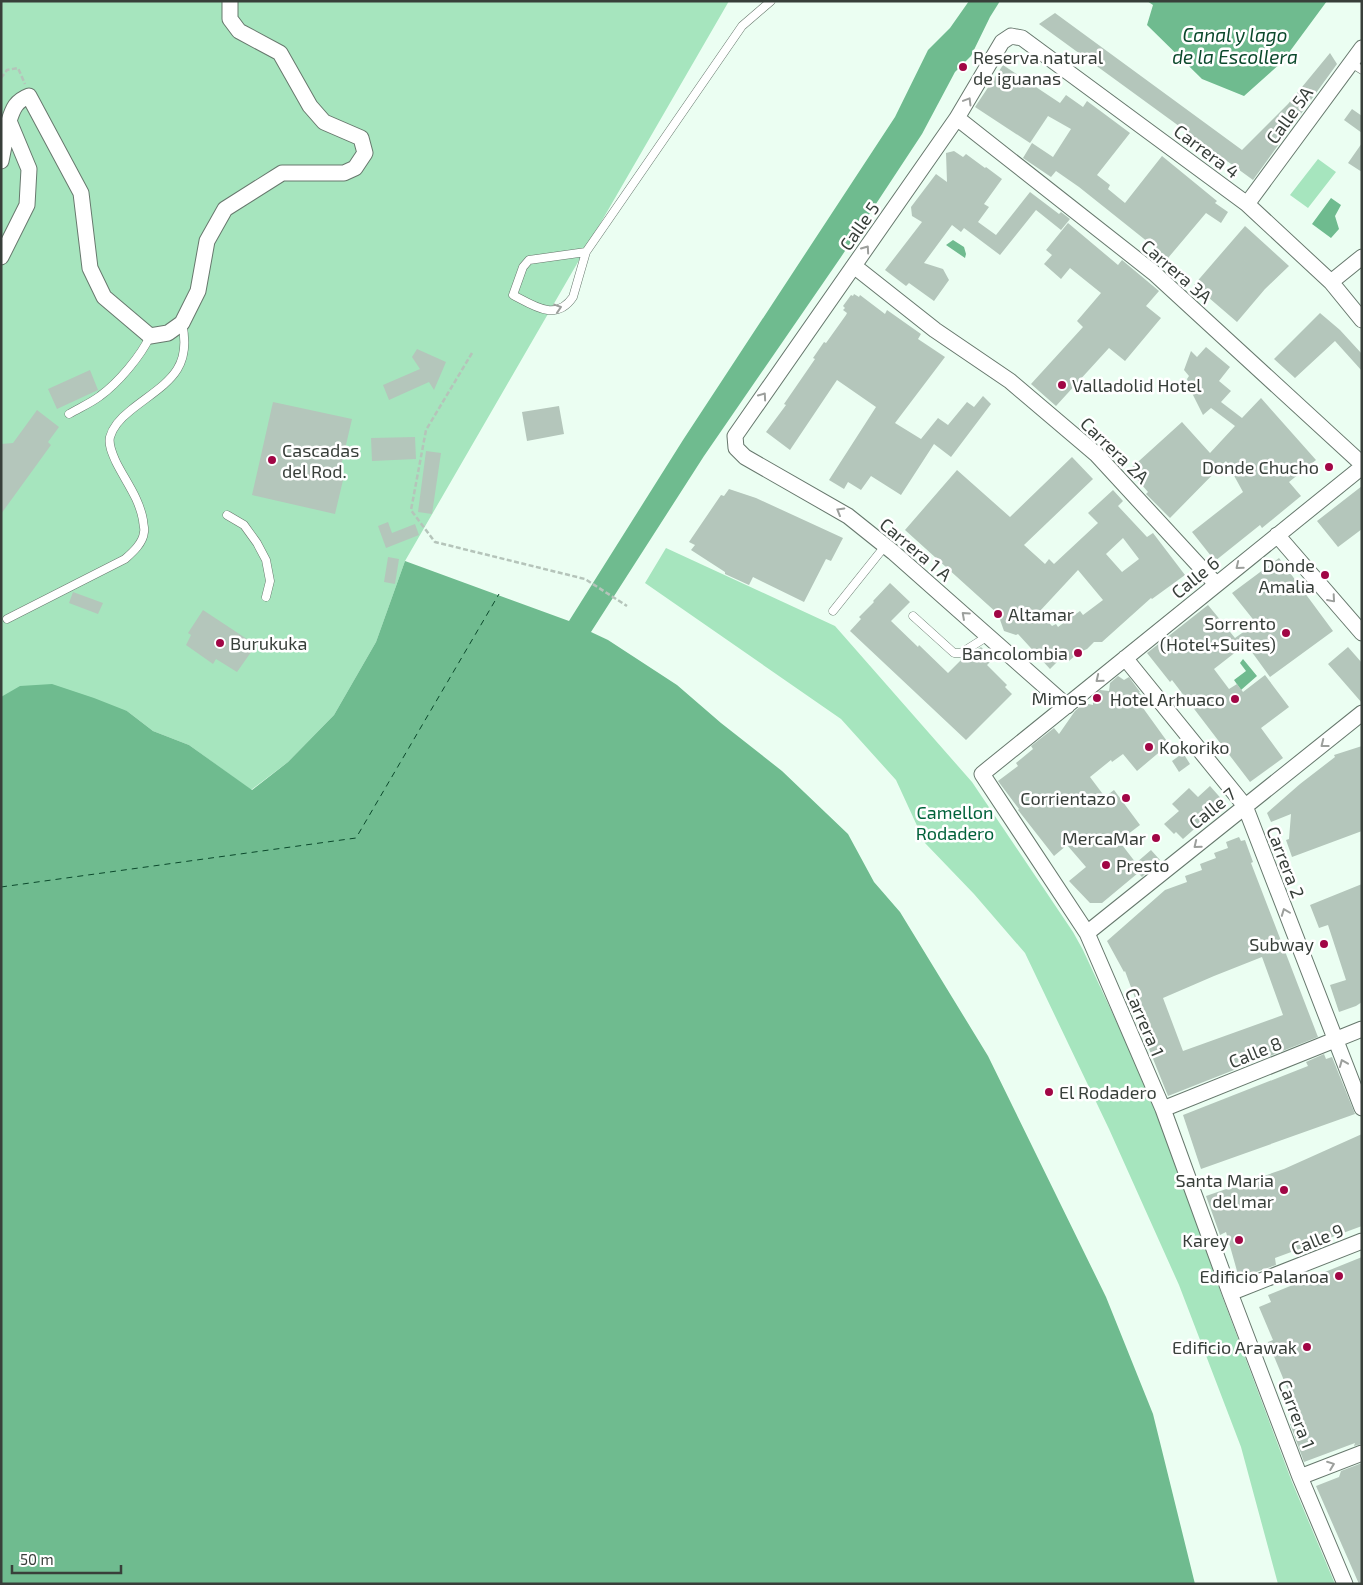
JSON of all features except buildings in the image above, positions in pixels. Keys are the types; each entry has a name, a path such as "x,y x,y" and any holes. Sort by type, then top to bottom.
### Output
{"street":[{"path":"1,161 14,106 21,99 30,96 82,192 90,268 104,297 150,336 168,333 182,323 198,291 207,241 225,209 282,174 344,173 355,168 365,153 361,138 324,122 310,106 280,53 239,31 230,19 230,1"},
{"name":"Calle 5","path":"735,436 957,118 1002,42 1011,36"},
{"name":"Carrera 4","path":"1011,36 1022,38 1247,204 1331,282 1362,320"},
{"name":"Calle 5A","path":"1247,204 1356,66 1362,48"},
{"name":"Carrera 3A","path":"957,118 1154,273 1362,466"},
{"path":"1,257 27,205 29,169 9,121"},
{"path":"1331,282 1362,257"},
{"name":"Carrera 2A","path":"854,266 935,330 1010,381 1096,454 1216,584"},
{"name":"Carrera 1 A","path":"735,436 736,448 746,457 848,516 885,546 1066,706"},
{"name":"Calle 6","path":"982,774 1362,466"},
{"path":"1277,535 1362,633"},
{"name":"Carrera 2","path":"1125,658 1245,806 1334,1040 1362,1108"},
{"name":"Calle 7","path":"1087,933 1362,713"},
{"name":"Carrera 1","path":"982,774 1087,933 1163,1109 1300,1477 1345,1584"},
{"name":"Calle 8","path":"1163,1109 1362,1029"},
{"name":"Calle 9","path":"1230,1293 1362,1241"},
{"path":"1300,1477 1362,1453"}],"lane":[{"path":"586,252 529,260 523,267 513,295 544,309 556,310 564,307 573,297 586,252 742,26 771,1"},
{"path":"7,619 125,559 137,548 144,532 141,512 136,496 112,453 110,438 114,427 126,414 174,375 181,364 185,340 182,323"},
{"path":"69,414 100,396 123,374 150,336"},
{"path":"227,515 244,525 258,543 266,560 270,581 266,597"},
{"path":"833,611 885,546"},
{"path":"913,616 954,654 961,653 988,636"}],"path":[{"path":"1,78 7,70 18,68 30,96"},
{"path":"472,353 426,430 412,510 435,542 585,579 627,606"}],"green space":[{"path":"1,1 729,1 405,561 376,642 334,715 288,762 251,790 189,745 153,731 127,711 1,697"},
{"path":"1318,159 1336,172 1308,208 1290,195"},
{"name":"Camellon Rodadero","path":"666,548 835,626 972,782 1073,932 1157,1109 1222,1296 1292,1482 1335,1584 1278,1584 1241,1447 1179,1285 1109,1129 1025,953 974,894 925,843 896,780 841,719 645,583"}],"water":[{"path":"969,1 1000,1 971,56 955,72 922,134 841,257 704,456 591,632 608,640 677,685 721,723 782,771 848,834 874,882 900,912 988,1056 1106,1297 1153,1414 1195,1584 1,1584 1,697 20,686 52,684 94,698 127,711 153,731 189,745 252,790 288,762 334,715 376,642 405,561 569,621 683,440 895,117 928,50 950,28"},
{"name":"Canal y lago de la Escollera","path":"1147,1 1327,1 1282,62 1244,96 1202,79 1147,25 1153,5"},
{"path":"1331,198 1341,205 1335,216 1339,229 1331,238 1312,224"},
{"path":"953,240 964,247 965,258 946,245"},
{"path":"1243,659 1257,676 1241,690 1234,680 1246,671 1240,663"}],"ferry route":[{"path":"1,887 356,838 499,594"}],"place":[{"name":"Reserva natural de iguanas","path":"963,67"},
{"name":"Valladolid Hotel","path":"1062,385"},
{"name":"Cascadas del Rod.","path":"272,460"},
{"name":"Donde Chucho","path":"1329,467"},
{"name":"Donde Amalia","path":"1325,575"},
{"name":"Altamar","path":"998,614"},
{"name":"Sorrento (Hotel+Suites)","path":"1286,633"},
{"name":"Burukuka","path":"220,643"},
{"name":"Bancolombia","path":"1078,653"},
{"name":"Mimos","path":"1097,698"},
{"name":"Hotel Arhuaco","path":"1235,699"},
{"name":"Kokoriko","path":"1149,747"},
{"name":"Corrientazo","path":"1126,798"},
{"name":"MercaMar","path":"1156,838"},
{"name":"Presto","path":"1106,865"},
{"name":"Subway","path":"1324,944"},
{"name":"El Rodadero","path":"1049,1092"},
{"name":"Santa Maria del mar","path":"1284,1190"},
{"name":"Karey","path":"1239,1240"},
{"name":"Edificio Palanoa","path":"1339,1276"},
{"name":"Edificio Arawak","path":"1307,1347"}]}
